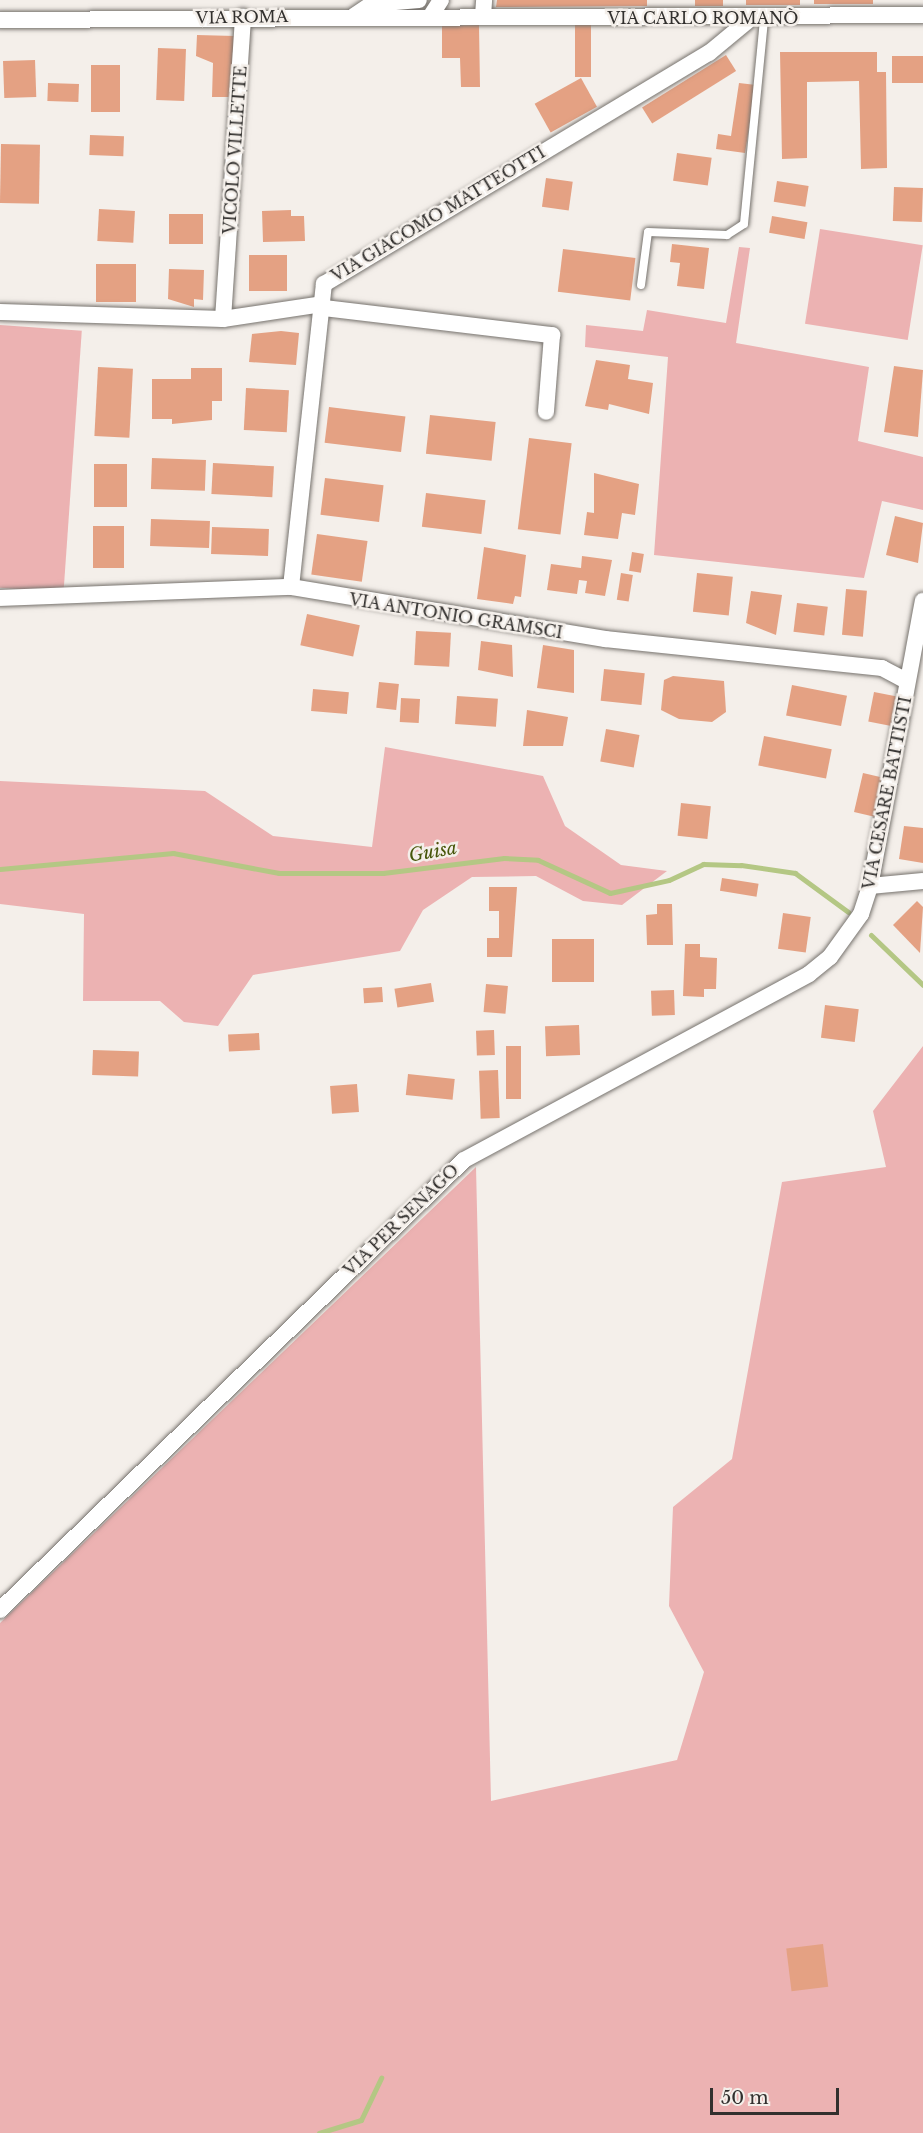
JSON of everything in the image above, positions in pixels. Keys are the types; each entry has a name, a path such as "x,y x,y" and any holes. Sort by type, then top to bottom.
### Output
{"street":[{"path":"354,16 372,4 419,0"},
{"path":"430,17 441,0"},
{"name":"VIA ROMA","path":"0,20 430,17 484,8"},
{"name":"VIA CARLO ROMANÒ","path":"484,8 757,19 923,15"},
{"name":"VICOLO VILLETTE","path":"223,319 243,17"},
{"name":"VIA GIACOMO MATTEOTTI","path":"291,587 323,306 321,289 343,269 709,53 757,19"},
{"path":"0,312 223,319 323,306 552,335 546,412"},
{"name":"VIA ANTONIO GRAMSCI","path":"0,598 291,587 605,639 882,668 906,681"},
{"name":"VIA CESARE BATTISTI","path":"861,914 870,886 907,703 906,681 923,601"},
{"path":"870,886 923,881"},
{"name":"VIA PER SENAGO","path":"0,1610 464,1160 809,974 830,957 861,914"}],"lane":[{"path":"641,285 648,232 727,235 744,224 757,19"}],"shaded area":[{"path":"820,229 923,245 908,340 805,324"},
{"path":"739,247 750,248 736,343 869,367 858,441 923,457 923,510 882,501 864,578 654,555 668,357 585,347 586,325 643,331 647,310 726,323"},
{"path":"0,325 82,331 64,592 0,588"},
{"path":"385,747 543,776 565,826 621,865 667,871 622,905 583,901 536,876 472,877 423,910 400,951 253,975 218,1026 184,1022 160,1001 83,1001 84,914 0,904 0,781 205,791 273,836 372,847"},
{"path":"923,1046 923,2133 0,2133 0,1623 476,1167 491,1801 677,1760 704,1672 669,1606 673,1507 732,1459 782,1182 886,1167 873,1111"}],"building":[{"path":"497,0 647,0 647,6 496,7"},
{"path":"695,0 723,0 723,6 695,6"},
{"path":"746,0 800,0 800,5 746,5"},
{"path":"814,0 873,0 873,4 814,4"},
{"path":"575,24 591,24 591,77 575,77"},
{"path":"479,25 480,87 461,87 460,58 442,58 442,26"},
{"path":"197,35 235,36 233,97 212,97 213,63 196,56"},
{"path":"158,48 186,49 184,101 156,100"},
{"path":"780,52 877,52 877,72 886,72 887,168 861,169 859,81 807,82 807,158 782,159"},
{"path":"726,55 736,71 652,124 642,107"},
{"path":"892,56 923,56 923,83 892,83"},
{"path":"35,60 36,97 4,98 3,61"},
{"path":"91,65 120,65 120,112 91,112"},
{"path":"581,78 597,107 551,133 535,104"},
{"path":"48,83 79,84 78,102 47,101"},
{"path":"739,83 756,85 745,153 716,149 718,134 731,136"},
{"path":"90,135 124,136 123,156 89,155"},
{"path":"1,144 40,145 39,204 0,203"},
{"path":"677,153 712,158 708,186 673,181"},
{"path":"546,178 573,182 569,210 542,207"},
{"path":"777,181 809,186 805,207 774,202"},
{"path":"894,187 923,188 922,222 893,221"},
{"path":"99,209 135,211 133,243 97,241"},
{"path":"291,210 291,216 304,216 305,241 263,242 262,211"},
{"path":"169,214 203,214 203,244 169,244"},
{"path":"772,216 807,222 805,239 769,233"},
{"path":"672,244 709,248 704,289 677,286 680,263 670,262"},
{"path":"563,249 635,258 630,301 558,292"},
{"path":"249,255 287,255 287,291 249,291"},
{"path":"96,264 136,264 136,302 96,302"},
{"path":"169,269 204,270 203,300 194,299 194,307 168,299"},
{"path":"281,331 299,333 296,365 249,362 252,334"},
{"path":"596,360 630,365 628,379 653,383 649,414 609,404 608,410 585,406"},
{"path":"894,366 923,370 918,437 884,432"},
{"path":"98,367 133,369 129,438 94,436"},
{"path":"191,368 222,368 222,401 212,401 212,420 172,424 172,419 152,419 152,379 191,379"},
{"path":"246,388 289,390 287,432 244,430"},
{"path":"329,407 405,416 401,452 325,443"},
{"path":"430,415 496,422 492,461 426,454"},
{"path":"529,438 572,443 560,535 518,529"},
{"path":"152,458 206,460 205,491 151,489"},
{"path":"213,463 274,466 272,497 211,494"},
{"path":"94,464 127,464 127,507 94,507"},
{"path":"594,473 639,484 635,515 622,513 618,539 584,535 587,512 594,513"},
{"path":"325,478 384,485 379,522 320,515"},
{"path":"426,493 486,500 481,534 422,527"},
{"path":"895,516 923,523 918,563 886,555"},
{"path":"151,519 210,521 209,548 150,546"},
{"path":"93,526 124,526 124,568 93,568"},
{"path":"212,527 269,529 268,556 211,554"},
{"path":"317,534 368,541 362,582 311,575"},
{"path":"484,547 526,555 521,597 515,596 513,604 477,599"},
{"path":"632,552 644,554 641,573 629,571"},
{"path":"582,556 612,560 605,596 585,593 587,581 579,580 577,594 547,590 551,564 581,568"},
{"path":"621,573 633,575 629,602 617,600"},
{"path":"697,573 733,577 729,616 693,612"},
{"path":"846,589 867,591 863,637 842,635"},
{"path":"751,591 782,595 776,635 746,623"},
{"path":"797,603 828,607 824,636 793,632"},
{"path":"307,614 360,625 353,657 300,645"},
{"path":"416,631 451,633 449,667 414,665"},
{"path":"481,641 512,645 513,677 478,670"},
{"path":"543,645 574,650 574,693 537,688"},
{"path":"604,669 645,673 641,705 601,701"},
{"path":"673,676 724,681 726,712 712,722 679,719 661,710 664,680"},
{"path":"379,682 399,684 396,710 376,708"},
{"path":"792,685 847,696 841,726 786,715"},
{"path":"313,689 349,692 347,714 311,711"},
{"path":"874,692 900,697 894,726 868,721"},
{"path":"457,696 498,699 496,727 455,724"},
{"path":"401,698 420,699 419,723 400,722"},
{"path":"527,710 568,717 563,746 523,746"},
{"path":"606,729 639,735 634,767 600,761"},
{"path":"764,736 832,749 826,779 758,765"},
{"path":"863,773 884,778 875,817 854,812"},
{"path":"681,803 711,806 707,839 678,836"},
{"path":"904,826 923,828 923,863 899,859"},
{"path":"722,878 759,884 757,897 720,891"},
{"path":"489,887 517,887 512,957 487,957 487,938 499,938 499,911 489,911"},
{"path":"917,901 923,907 920,953 893,925"},
{"path":"657,904 672,904 673,945 647,945 646,915 657,914"},
{"path":"783,913 811,917 806,953 778,949"},
{"path":"552,939 594,939 594,982 552,982"},
{"path":"685,944 700,944 700,957 717,958 716,989 704,989 704,997 683,996"},
{"path":"431,983 434,1002 397,1008 394,989"},
{"path":"486,984 508,986 505,1014 484,1012"},
{"path":"382,987 383,1002 364,1003 363,988"},
{"path":"674,990 675,1015 652,1016 651,991"},
{"path":"825,1005 859,1009 855,1042 821,1038"},
{"path":"579,1025 580,1055 546,1056 545,1026"},
{"path":"494,1030 495,1055 477,1056 476,1031"},
{"path":"259,1033 260,1050 229,1052 228,1035"},
{"path":"506,1046 521,1046 521,1099 506,1099"},
{"path":"93,1050 139,1052 138,1077 92,1075"},
{"path":"498,1070 500,1118 481,1119 479,1071"},
{"path":"408,1074 455,1079 453,1100 406,1095"},
{"path":"357,1084 359,1112 332,1114 330,1086"},
{"path":"823,1944 828,1987 792,1991 786,1949"}],"waterway":[{"name":"Guisa","path":"0,869 173,853 279,873 383,873 504,858 538,860 610,893 669,880 703,864 741,865 795,873 848,912"},
{"name":"Guisa","path":"871,935 923,985"},
{"path":"319,2133 361,2120 381,2078"}]}
